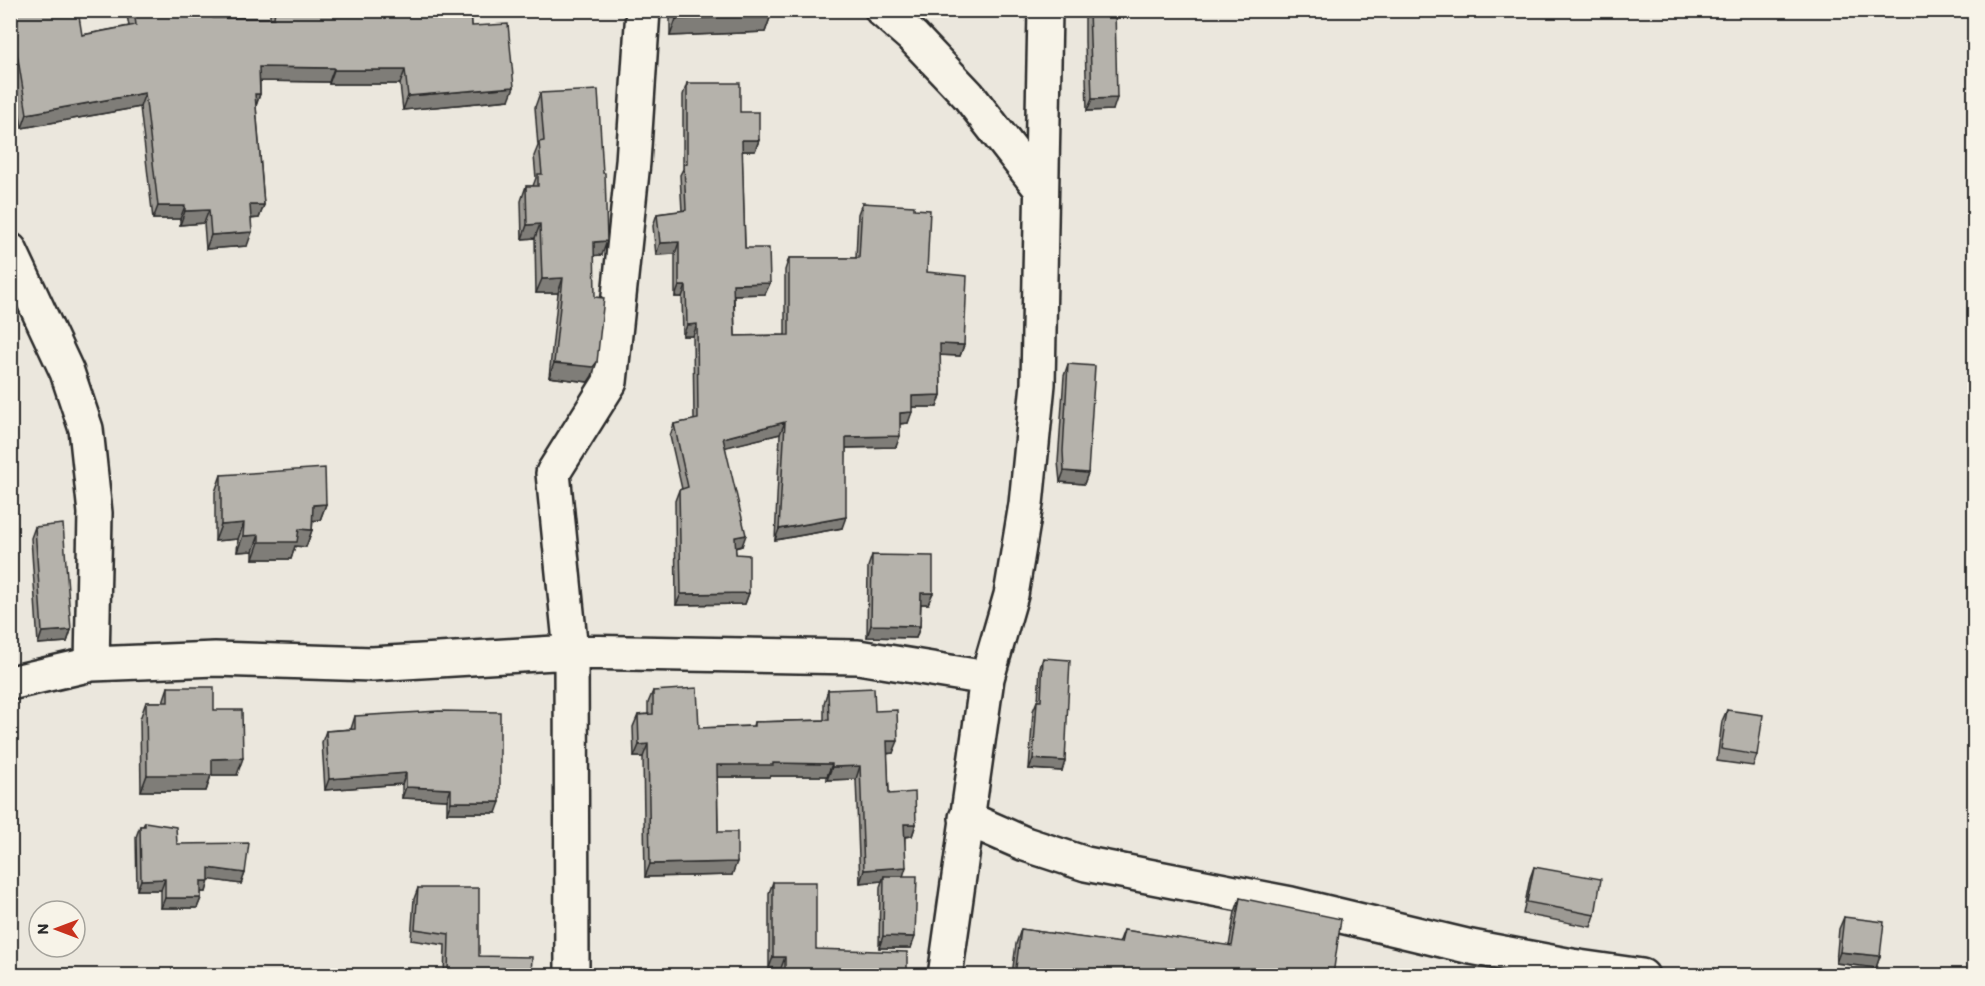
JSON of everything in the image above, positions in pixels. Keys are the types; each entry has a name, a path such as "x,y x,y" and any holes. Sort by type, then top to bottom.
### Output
{"street":[{"path":"572,975 571,652 553,473 610,382 633,162 643,10"},
{"path":"882,10 914,38 968,95 1041,189"},
{"path":"945,975 987,678 1011,595 1026,504 1038,384 1045,10"},
{"path":"10,250 67,372 86,429 95,513 92,664"},
{"path":"10,683 92,664 214,659 372,664 571,652 858,657 987,678"},
{"path":"966,818 1025,844 1086,864 1291,904 1471,947 1572,966 1642,975"}],"building":[{"path":"10,10 78,10 82,35 136,25 134,10 212,10 213,18 274,18 275,10 471,10 472,26 508,24 514,87 408,96 405,70 259,67 260,94 255,94 264,205 250,205 252,232 211,235 209,210 185,211 185,206 158,206 145,93 27,114"},
{"path":"676,10 772,10 771,15 676,19"},
{"path":"1089,10 1115,10 1117,98 1092,99"},
{"path":"687,83 740,83 740,112 759,112 759,140 742,140 745,248 769,248 770,283 733,284 735,336 789,335 789,258 859,258 862,203 914,206 914,209 930,210 927,272 967,276 964,345 940,344 941,395 912,396 912,412 900,413 900,436 846,437 846,517 779,529 785,422 723,438 746,535 735,537 736,554 749,555 749,593 681,594 679,490 688,487 674,424 698,419 697,324 687,325 686,286 679,286 679,242 660,243 657,214 686,210 684,164 687,164"},
{"path":"598,90 603,173 605,173 607,241 594,242 595,297 604,298 597,362 593,367 554,363 563,278 542,279 540,224 527,225 526,186 538,186 538,174 542,174 539,142 544,141 540,93"},
{"path":"1068,364 1095,366 1088,473 1064,471"},
{"path":"325,468 326,504 313,505 312,530 299,529 297,542 259,542 259,535 243,536 244,523 221,525 221,475"},
{"path":"63,524 71,630 42,632 35,527"},
{"path":"872,555 933,556 933,593 921,593 920,626 871,625"},
{"path":"1043,658 1070,660 1065,761 1033,759 1037,701 1041,701"},
{"path":"168,687 214,687 214,710 242,710 243,758 212,759 212,775 147,775 146,702 168,702"},
{"path":"697,688 699,728 754,726 754,722 829,720 828,690 874,688 875,711 897,710 898,741 887,741 889,794 915,792 916,824 904,824 906,867 864,870 860,766 832,767 832,764 773,763 773,765 717,765 718,832 737,832 737,862 650,864 648,744 639,745 638,715 653,714 653,691"},
{"path":"1727,710 1763,715 1757,755 1721,749"},
{"path":"439,711 500,712 500,802 451,802 451,789 406,787 406,773 329,779 326,731 355,729 355,716"},
{"path":"145,822 176,827 177,844 249,843 245,873 209,868 209,881 201,881 201,898 165,898 165,879 141,880 140,826 145,826"},
{"path":"1534,867 1601,879 1595,915 1527,902"},
{"path":"884,876 917,876 915,937 883,936"},
{"path":"773,882 816,882 816,949 907,952 907,975 785,975 785,957 773,957"},
{"path":"418,888 479,888 479,956 532,957 531,975 448,975 449,934 415,929"},
{"path":"1240,898 1341,919 1333,975 1015,975 1021,929 1121,943 1124,930 1232,946"},
{"path":"1844,917 1884,922 1880,956 1840,952"}]}
